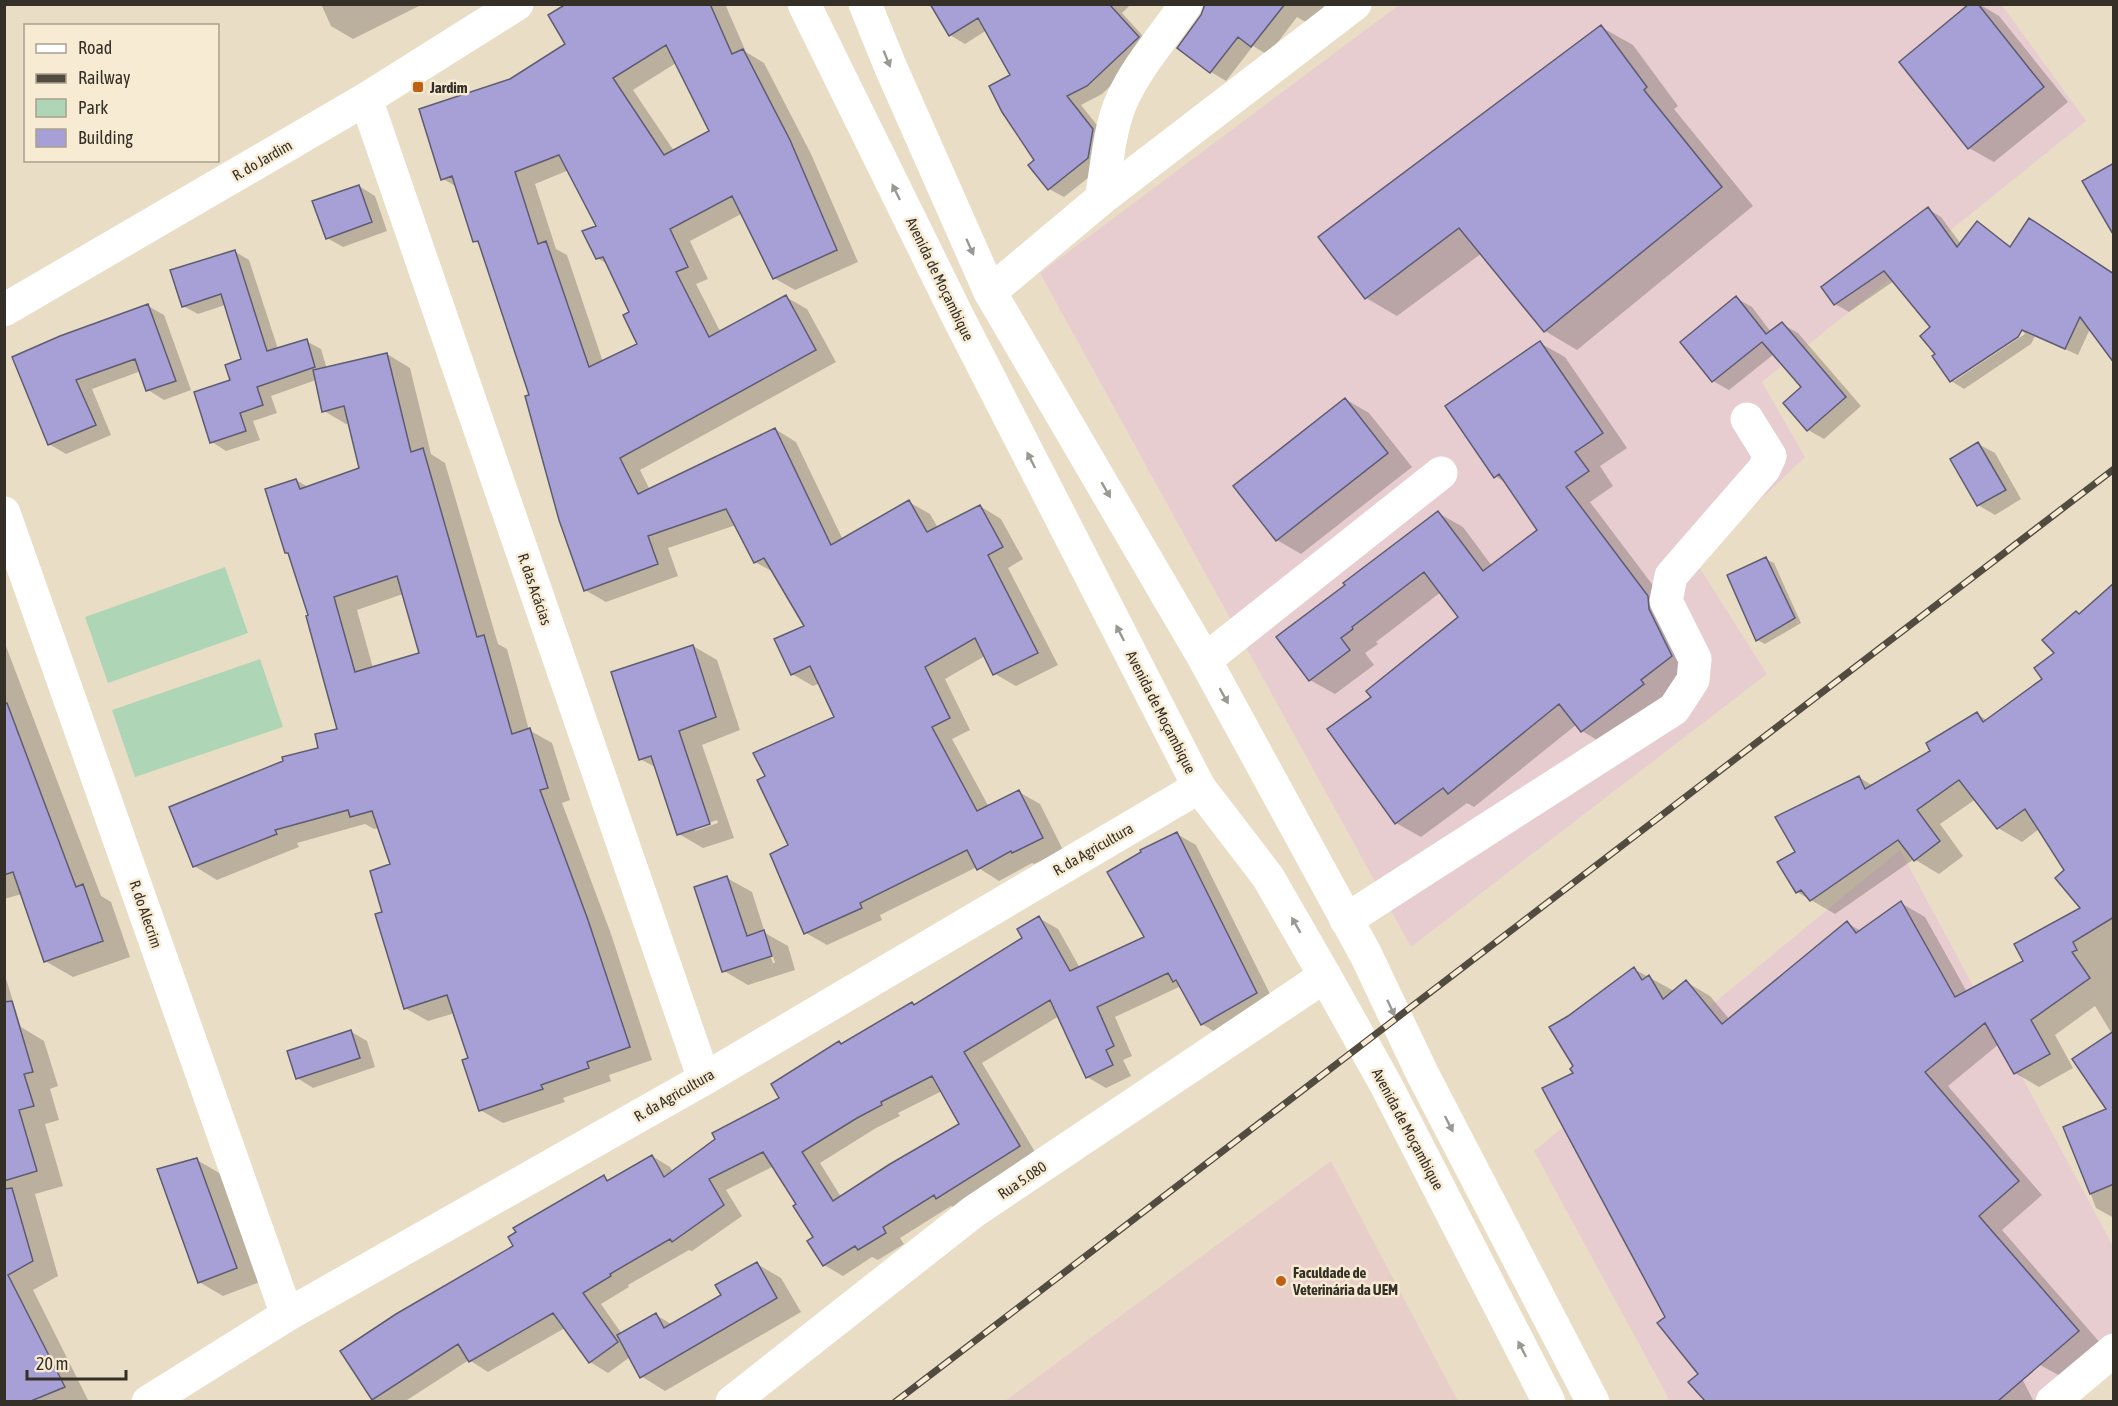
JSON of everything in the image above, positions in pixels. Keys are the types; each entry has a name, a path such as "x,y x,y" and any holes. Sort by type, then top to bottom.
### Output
{"main road":[{"name":"R. do Jardim","path":"4,310 366,99 517,4"},
{"name":"Avenida de Moçambique","path":"804,4 958,317 1199,787 1268,877 1325,976 1386,1085 1549,1401"},
{"path":"866,4 891,68 990,292 1205,660 1366,955 1422,1072 1593,1401"},
{"path":"1101,199 1112,136 1121,101 1186,4"},
{"path":"990,292 1101,199 1356,4"},
{"name":"R. das Acácias","path":"366,99 704,1078"},
{"path":"1346,920 1674,709 1693,680 1695,659 1666,601 1671,576 1767,463 1770,456 1747,419"},
{"path":"1205,660 1441,473"},
{"name":"R. do Alecrim","path":"4,513 287,1315"},
{"name":"R. da Agricultura","path":"148,1401 287,1315 704,1078 1199,787"},
{"name":"Rua 5.080","path":"732,1401 973,1212 1325,976"},
{"path":"2052,1401 2114,1350"}],"shaded area":[{"path":"1399,5 2002,5 2086,121 1762,382 1805,457 1696,562 1767,674 1411,947 1040,273"},
{"path":"1900,850 2113,1246 2113,1353 2056,1401 1670,1401 1534,1151"},
{"name":"Faculdade de Veterinária da UEM","path":"1331,1161 1458,1401 1005,1401"}],"green space":[{"path":"225,567 248,633 108,683 85,617"},
{"path":"260,659 283,727 135,777 112,710"}],"building":[{"path":"566,4 710,4 732,54 743,49 790,140 837,250 773,279 732,196 670,229 688,267 676,272 709,337 786,295 816,350 620,458 638,494 775,428 831,545 909,500 927,532 980,505 1003,547 988,555 1038,653 993,675 975,638 925,667 950,718 932,727 977,811 1019,790 1043,838 1012,853 1011,851 977,870 967,850 860,903 862,908 804,934 770,854 788,845 757,780 765,776 753,753 834,717 810,666 791,675 774,639 804,626 764,558 754,563 726,509 648,536 658,564 584,591 559,520 525,396 529,395 478,241 473,242 452,176 441,180 419,109 510,79 565,44 548,15","holes":["666,45 709,131 664,155 613,78","559,155 596,226 582,231 596,259 603,257 629,312 623,315 637,344 589,367 546,241 538,244 515,172"]},
{"path":"930,4 1109,4 1139,37 1087,86 1067,96 1093,129 1088,158 1048,190 1028,165 1034,160 1002,112 989,86 1010,75 978,18 949,36"},
{"path":"1205,4 1285,4 1251,47 1238,37 1210,73 1177,48 1201,15"},
{"path":"1969,4 1978,4 2044,87 1968,149 1899,62"},
{"path":"1601,25 1647,87 1644,90 1722,187 1544,332 1459,228 1365,299 1318,237"},
{"path":"2114,163 2114,236 2082,181"},
{"path":"359,185 372,222 326,239 312,201"},
{"path":"1928,207 1957,247 1977,221 2010,247 2029,218 2114,274 2114,363 2080,317 2065,349 2022,330 2018,337 1950,382 1932,356 1935,354 1920,336 1930,327 1884,271 1834,305 1821,287"},
{"path":"235,250 267,351 307,339 315,367 257,387 263,405 240,413 246,431 210,443 194,392 230,380 225,365 241,359 221,294 182,307 170,270"},
{"path":"1736,296 1766,334 1782,322 1846,397 1807,431 1783,403 1801,387 1762,342 1712,382 1680,342"},
{"path":"148,304 176,381 146,391 135,359 76,380 96,425 48,445 12,357 60,336"},
{"path":"1540,341 1603,433 1575,452 1589,471 1566,487 1648,596 1649,609 1672,656 1641,680 1644,684 1581,732 1559,704 1448,794 1443,788 1395,824 1327,729 1371,697 1366,691 1458,617 1424,572 1352,627 1353,629 1341,638 1350,650 1309,681 1276,637 1438,511 1483,571 1537,530 1499,474 1494,478 1445,406"},
{"path":"387,353 411,452 423,448 477,637 484,635 512,734 530,728 548,788 540,790 588,920 630,1047 587,1062 589,1068 541,1085 543,1089 479,1111 462,1060 468,1058 447,995 404,1009 375,914 382,912 370,871 390,864 372,811 350,817 348,810 275,830 277,834 193,867 169,807 283,761 282,757 318,748 315,734 337,729 306,616 308,615 265,489 296,479 300,489 359,468 344,406 322,412 313,370","holes":["397,576 419,653 355,672 334,597"]},
{"path":"1345,398 1388,453 1276,541 1233,486"},
{"path":"1978,442 2006,490 1977,506 1950,459"},
{"path":"1766,557 1795,618 1756,641 1727,575"},
{"path":"2114,583 2114,917 2073,942 2077,950 2072,952 2090,978 2031,1020 2050,1054 2014,1074 1985,1023 1925,1072 2019,1181 1979,1216 2079,1331 1998,1401 1705,1401 1688,1382 1698,1374 1657,1323 1665,1317 1542,1088 1573,1073 1570,1069 1573,1066 1549,1027 1568,1016 1634,967 1642,980 1649,975 1663,999 1686,980 1722,1024 1847,921 1856,933 1901,901 1955,997 2023,961 2014,944 2080,908 2055,878 2064,870 2025,809 1997,829 1959,780 1917,810 1940,841 1914,861 1898,840 1810,901 1801,890 1796,893 1777,862 1795,852 1775,817 1859,776 1865,789 1930,751 1926,743 1977,712 1983,722 2042,679 2034,668 2054,653 2042,640 2076,611 2079,614"},
{"path":"693,645 716,717 679,731 710,824 677,835 651,756 639,760 611,672"},
{"path":"4,703 7,703 76,887 83,884 103,941 44,962 13,872 4,875"},
{"path":"1177,832 1257,993 1201,1025 1176,980 1173,982 1168,973 1097,1007 1114,1046 1106,1050 1113,1065 1086,1078 1050,1000 964,1052 1020,1146 936,1199 934,1195 883,1227 886,1233 858,1250 855,1246 823,1266 807,1241 813,1237 793,1206 796,1204 763,1152 709,1179 724,1205 672,1242 670,1239 610,1274 611,1276 583,1293 618,1342 589,1363 553,1313 469,1362 458,1344 372,1400 340,1351 396,1314 513,1246 508,1237 516,1232 513,1228 604,1175 607,1181 652,1155 664,1177 715,1139 712,1133 779,1098 771,1084 839,1041 841,1044 912,1002 914,1005 1022,938 1017,929 1039,916 1070,971 1144,937 1107,872 1141,852 1140,850","holes":["932,1076 959,1124 890,1164 833,1201 802,1152 882,1105 881,1102"]},
{"path":"727,876 747,936 764,930 772,956 722,972 694,887"},
{"path":"12,1001 33,1072 24,1074 34,1106 19,1110 37,1171 4,1181 4,1002"},
{"path":"351,1030 360,1058 296,1079 287,1051"},
{"path":"2114,1031 2114,1184 2090,1194 2063,1127 2106,1109 2072,1059"},
{"path":"197,1158 237,1268 198,1283 157,1169"},
{"path":"12,1188 33,1261 8,1275 65,1387 31,1401 4,1401 4,1189"},
{"path":"757,1262 777,1298 640,1378 617,1335 656,1313 664,1328 721,1295 715,1285"}],"railway":[{"path":"895,1402 2114,469"}],"place":[{"name":"Jardim","path":"418,87"},
{"name":"Faculdade de Veterinária da UEM","path":"1281,1281"}]}
